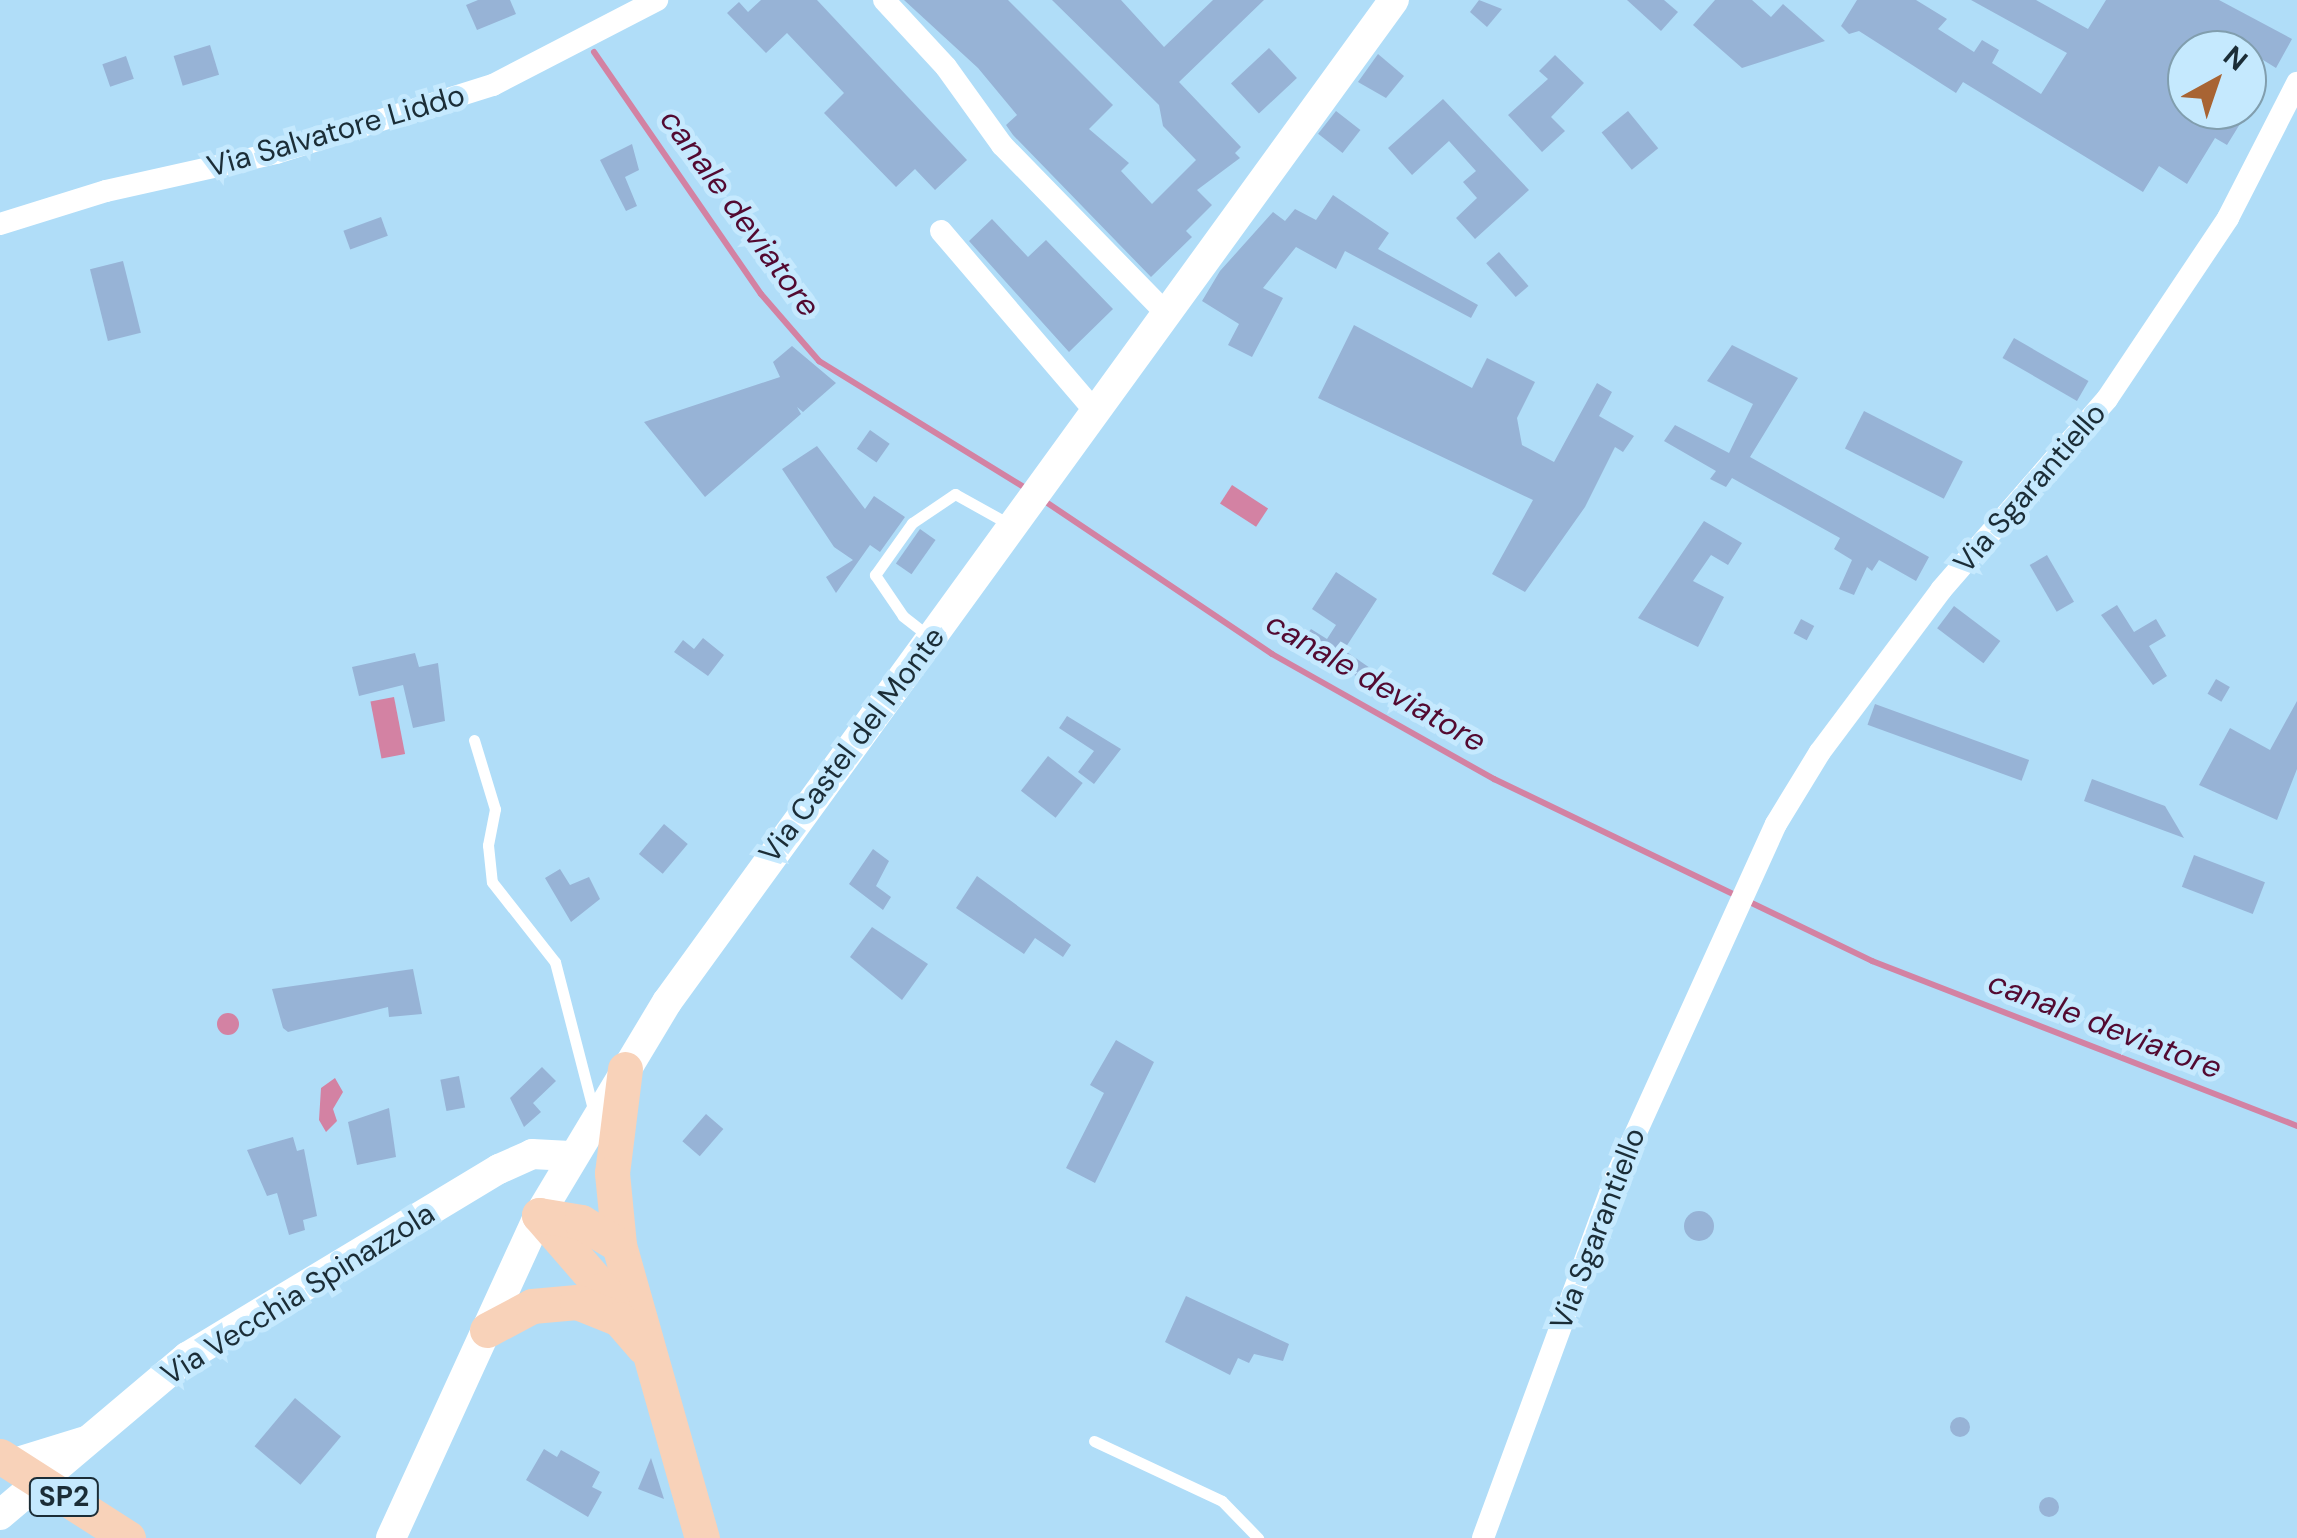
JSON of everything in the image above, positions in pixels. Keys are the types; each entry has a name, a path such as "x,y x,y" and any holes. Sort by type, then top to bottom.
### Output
{"main road":[{"name":"Via Castel del Monte","path":"391,1538 539,1215 570,1156 625,1069 768,856 932,639 1394,0"},
{"path":"625,1069 612,1173 619,1245 644,1348 702,1538"},
{"name":"Via Vecchia Spinazzola","path":"1,1511 187,1357 499,1169 532,1154 570,1156"},
{"path":"539,1215 581,1222 619,1245"},
{"path":"539,1215 602,1289 619,1319 644,1348"},
{"path":"487,1330 555,1301 577,1302 619,1319"},
{"name":"SP2","path":"0,1460 128,1538"}],"street":[{"name":"Via Salvatore Liddo","path":"0,224 106,191 276,153 493,85 657,0"},
{"path":"884,0 946,67 1002,144 1166,312"},
{"name":"Via Sgarantiello","path":"1484,1538 1614,1181 1726,926 1820,752 1941,590 2107,399 2228,218 2297,82"},
{"path":"942,231 1094,412"},
{"path":"0,1460 89,1436"}],"lane":[{"path":"932,639 903,616 875,574 912,523 955,494 1028,505"},
{"path":"474,740 494,809 488,845 492,882 555,962 595,1117"},
{"path":"1094,1441 1222,1501 1258,1538"}],"shaded area":[{"path":"1232,485 1268,508 1256,527 1220,503"},
{"path":"394,697 405,754 382,759 370,702"},
{"path":"224,1013 232,1013 239,1024 232,1035 224,1035 217,1028 217,1020"},
{"path":"335,1078 343,1092 333,1109 337,1121 326,1132 319,1120 321,1088"}],"building":[{"path":"478,0 510,0 516,14 477,30 466,5"},
{"path":"761,0 817,0 967,160 935,190 915,169 896,187 824,113 844,93 787,33 766,53 727,13 739,2 748,12"},
{"path":"904,0 1008,0 1113,105 1089,129 1129,163 1121,171 1152,204 1196,160 1163,126 1159,105 1052,0 1121,0 1164,47 1213,0 1264,0 1179,82 1241,147 1235,153 1240,158 1197,190 1212,205 1186,231 1192,237 1151,277 1013,135 1006,125 1017,115 978,68"},
{"path":"1479,0 1502,9 1487,27 1470,12"},
{"path":"1627,0 1664,0 1678,12 1661,31"},
{"path":"1715,0 1752,0 1771,17 1783,4 1825,41 1742,68 1693,25"},
{"path":"1857,0 1916,0 1947,19 1938,29 1974,52 1982,40 1999,50 1992,63 2041,94 2067,53 1971,0 2036,0 2088,29 2106,0 2219,0 2292,39 2276,68 2267,62 2267,30 2167,30 2167,130 2236,130 2227,145 2215,138 2187,184 2159,166 2143,192 1963,82 1956,93 1859,31 1849,34 1841,26"},
{"path":"210,45 219,75 183,86 174,56"},
{"path":"1269,48 1297,78 1259,113 1231,83"},
{"path":"1378,54 1404,76 1386,98 1358,82"},
{"path":"1555,55 1584,83 1551,117 1565,131 1542,152 1508,115 1548,79 1539,71"},
{"path":"126,56 134,79 110,87 102,64"},
{"path":"1443,99 1529,190 1475,239 1456,218 1477,198 1463,182 1476,171 1449,141 1412,175 1388,148"},
{"path":"1336,111 1360,130 1343,153 1318,134"},
{"path":"1628,111 1658,148 1632,170 1602,132"},
{"path":"632,144 639,170 625,177 637,206 626,211 600,160"},
{"path":"1333,195 1389,233 1378,249 1478,305 1471,318 1345,251 1336,269 1296,247 1263,288 1283,298 1252,357 1228,345 1239,324 1202,301 1220,271 1273,212 1285,221 1295,209 1316,220"},
{"path":"381,217 388,236 350,249 343,231"},
{"path":"992,219 1028,257 1046,240 1113,309 1069,352 969,241"},
{"path":"1499,252 1529,286 1516,297 1486,263"},
{"path":"123,261 141,333 108,341 90,269"},
{"path":"1354,325 1472,388 1487,358 1535,382 1517,418 1522,445 1554,462 1597,383 1612,392 1599,416 1634,436 1623,452 1615,447 1585,507 1525,592 1492,574 1533,500 1318,398"},
{"path":"2014,338 2088,381 2077,401 2002,358"},
{"path":"1732,345 1798,378 1750,457 1929,557 1916,581 1879,560 1872,571 1867,567 1854,595 1839,589 1852,560 1834,549 1840,538 1732,478 1726,487 1710,479 1716,471 1664,441 1675,425 1729,453 1753,404 1707,381"},
{"path":"792,346 836,383 803,412 797,407 801,414 705,497 644,422 780,377 773,362"},
{"path":"1864,411 1963,461 1944,499 1845,448"},
{"path":"870,430 890,444 876,463 857,449"},
{"path":"817,446 865,509 874,496 905,517 880,552 870,545 836,593 826,577 853,560 834,547 782,469"},
{"path":"1704,521 1742,543 1728,565 1711,555 1693,581 1724,597 1698,647 1638,618"},
{"path":"920,529 936,540 911,574 896,563"},
{"path":"2047,555 2074,602 2057,612 2030,565"},
{"path":"1336,572 1377,599 1344,650 1370,668 1362,680 1303,640 1311,629 1327,639 1336,625 1312,609"},
{"path":"2117,605 2134,632 2156,619 2166,636 2149,646 2167,676 2153,685 2101,615"},
{"path":"1954,606 2000,641 1983,663 1937,628"},
{"path":"1801,619 1814,626 1807,640 1793,633"},
{"path":"703,638 724,655 708,676 674,652 683,640 694,649"},
{"path":"415,653 419,667 438,663 445,721 413,728 403,685 359,696 352,667"},
{"path":"2216,679 2230,687 2221,702 2208,694"},
{"path":"2297,701 2297,769 2277,820 2199,785 2230,728 2270,750"},
{"path":"1875,704 2029,760 2022,781 1867,725"},
{"path":"1067,716 1121,749 1094,784 1078,772 1094,751 1059,728"},
{"path":"1048,756 1083,783 1056,818 1021,791"},
{"path":"2092,779 2165,806 2184,838 2084,801"},
{"path":"664,824 688,844 663,874 639,854"},
{"path":"873,849 889,861 876,886 891,897 883,910 849,884"},
{"path":"2194,855 2265,882 2253,914 2182,887"},
{"path":"560,869 570,885 589,877 600,899 571,922 545,878"},
{"path":"977,876 1071,945 1063,957 1035,938 1024,954 956,908"},
{"path":"872,927 928,964 902,1000 850,957"},
{"path":"413,969 422,1014 389,1017 388,1007 288,1032 283,1028 272,989"},
{"path":"1116,1040 1154,1062 1095,1183 1066,1168 1104,1093 1090,1085"},
{"path":"542,1067 556,1081 533,1103 541,1112 524,1127 510,1098"},
{"path":"459,1076 465,1107 446,1111 440,1080"},
{"path":"389,1108 396,1157 357,1165 348,1122"},
{"path":"706,1114 723,1129 700,1156 682,1141"},
{"path":"293,1137 297,1151 304,1149 317,1216 303,1220 305,1230 289,1235 277,1193 267,1196 247,1150"},
{"path":"1699,1211 1710,1215 1714,1226 1710,1237 1699,1241 1688,1237 1684,1226 1688,1215"},
{"path":"1186,1296 1289,1344 1283,1361 1254,1354 1249,1363 1238,1358 1230,1375 1165,1342"},
{"path":"295,1398 341,1437 300,1485 255,1446"},
{"path":"1960,1417 1970,1427 1960,1437 1950,1427"},
{"path":"544,1449 557,1457 561,1450 600,1472 592,1487 602,1492 588,1517 526,1480"},
{"path":"651,1458 664,1499 638,1489"},
{"path":"2049,1497 2059,1507 2049,1517 2039,1507"}],"waterway":[{"name":"canale deviatore","path":"594,52 761,294 819,361 1029,490"},
{"name":"canale deviatore","path":"1043,500 1272,654 1494,779 1872,961 2297,1126"}]}
